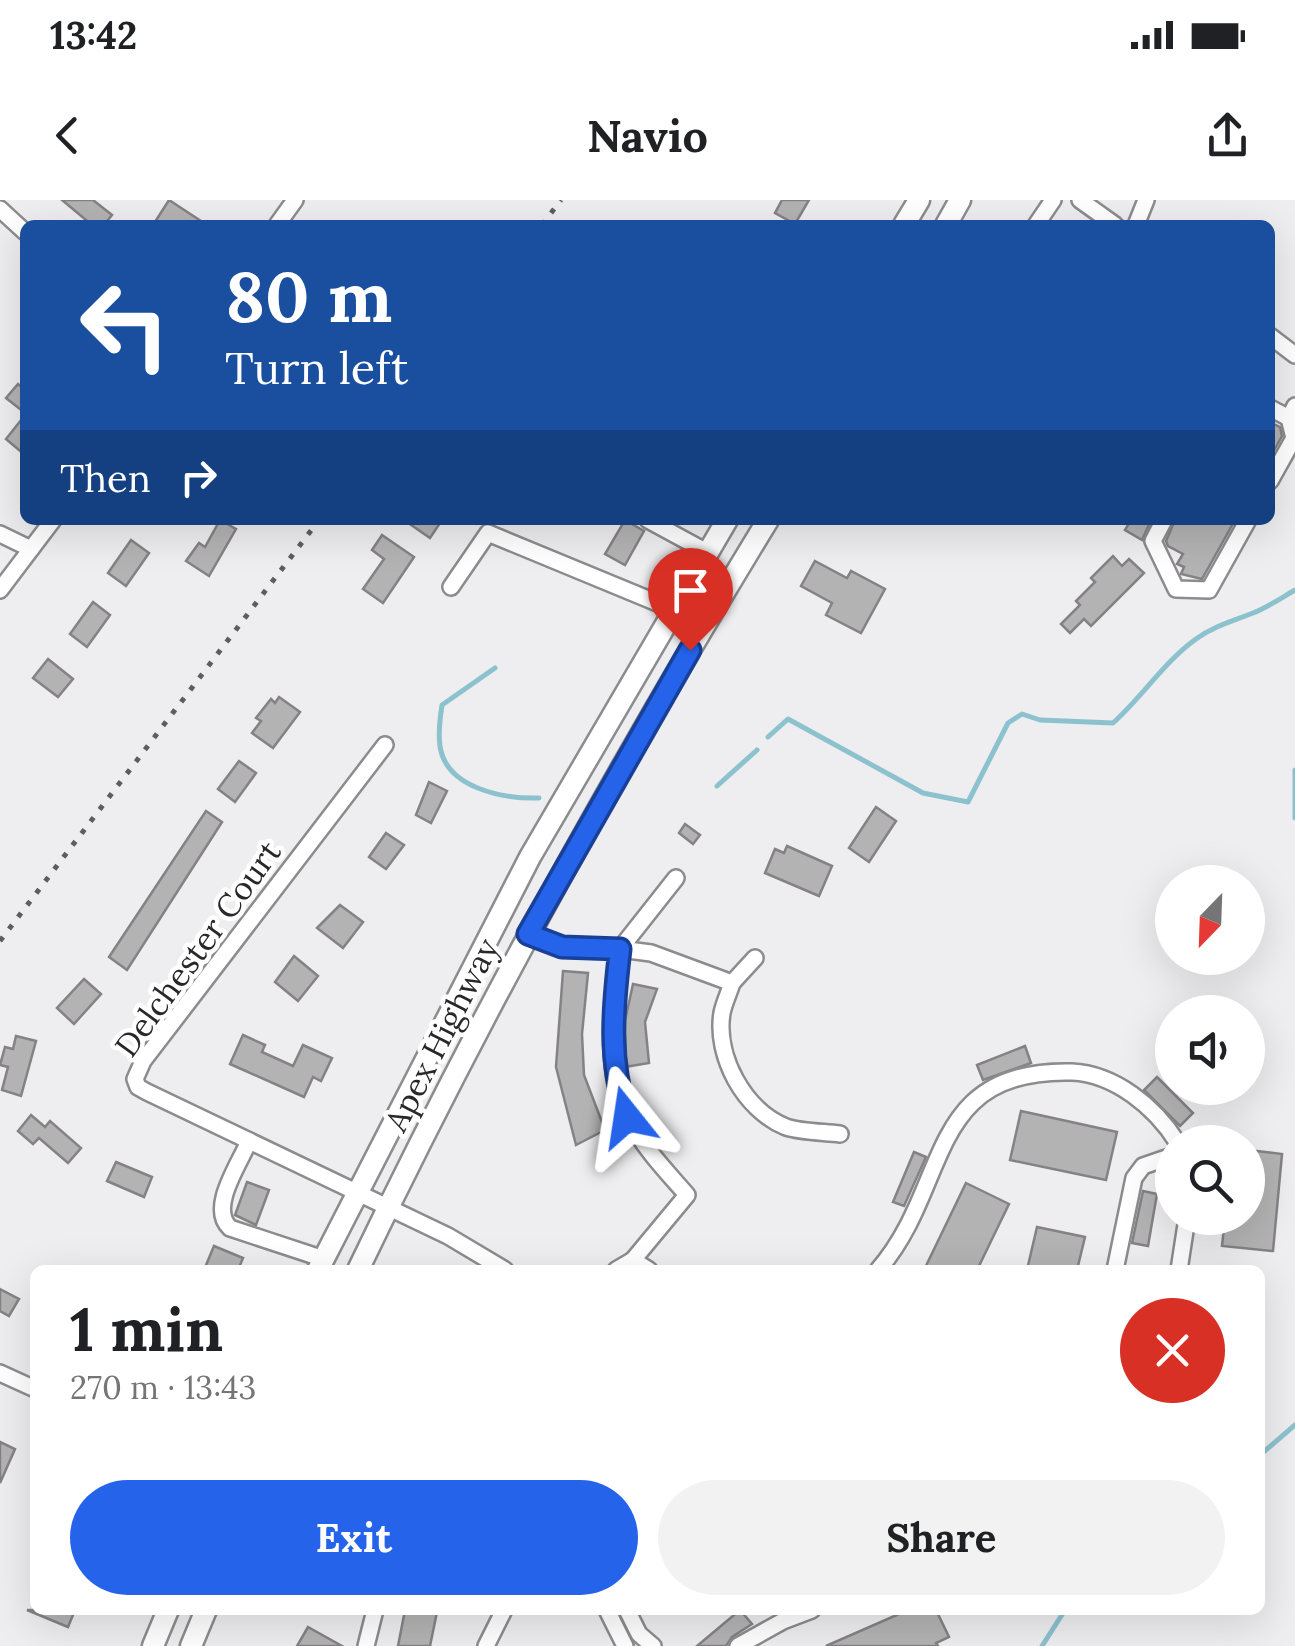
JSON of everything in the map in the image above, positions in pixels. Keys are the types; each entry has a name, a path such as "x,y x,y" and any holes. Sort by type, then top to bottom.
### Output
{"main road":[{"name":"Apex Highway","path":"321,1264 530,857 724,525"},
{"name":"Apex Highway","path":"360,1265 528,934 765,525"},
{"path":"153,1646 166,1615"},
{"path":"191,1646 204,1615"}],"street":[{"path":"280,220 296,200"},
{"path":"1080,200 1109,220"},
{"path":"0,209 20,227"},
{"path":"1275,472 1294,438 1292,412"},
{"path":"0,590 49,525"},
{"path":"657,525 707,552"},
{"path":"1162,525 1153,542 1176,589 1209,590 1245,525"},
{"path":"451,587 488,533 672,609 703,627"},
{"path":"0,534 31,548"},
{"name":"Delchester Court","path":"385,746 134,1079 146,1092 448,1236 497,1265"},
{"path":"624,1265 687,1196 645,1147 627,1117 616,1084 612,1042 620,949 676,878"},
{"path":"528,934 562,947 651,953 732,984"},
{"path":"755,958 732,984 722,1012 722,1044 733,1078 756,1106 786,1126 840,1134"},
{"path":"881,1265 906,1229 956,1122 976,1098 999,1083 1037,1072 1083,1073 1119,1087 1146,1104 1163,1125"},
{"path":"249,1140 221,1207 223,1223 321,1264"},
{"path":"1117,1265 1134,1178 1143,1166 1155,1162"},
{"path":"1180,1265 1185,1235"},
{"path":"633,1260 640,1265"},
{"path":"0,1372 30,1386"},
{"path":"366,1646 374,1615"},
{"path":"486,1646 502,1615"},
{"path":"610,1615 625,1646"},
{"path":"630,1615 639,1634 653,1646"},
{"path":"738,1646 781,1615"}],"building":[{"path":"62,200 93,200 112,215 108,220 86,220"},
{"path":"169,200 199,220 156,220"},
{"path":"782,200 809,200 797,220 775,213"},
{"path":"18,384 20,386 20,409 6,398"},
{"path":"20,421 20,451 6,439"},
{"path":"1275,424 1282,436 1275,449"},
{"path":"217,525 236,529 209,576 186,561 199,543 205,547"},
{"path":"411,525 439,525 430,538"},
{"path":"622,525 634,525 644,531 625,565 605,554"},
{"path":"1128,525 1149,525 1142,540 1125,530"},
{"path":"1173,525 1232,525 1202,579 1181,574 1184,567 1177,564 1183,554 1166,541"},
{"path":"382,535 414,557 383,603 363,589 384,559 372,550"},
{"path":"131,540 149,553 126,586 108,573"},
{"path":"1113,556 1122,566 1129,559 1144,573 1091,626 1084,619 1070,633 1061,624 1095,582 1091,578"},
{"path":"815,561 847,578 851,571 885,589 861,633 826,615 832,603 801,586"},
{"path":"93,602 110,615 87,647 70,634"},
{"path":"48,659 73,679 58,697 33,678"},
{"path":"279,697 300,712 273,748 252,733 261,721 256,718 271,699 275,703"},
{"path":"239,761 256,773 235,802 218,789"},
{"path":"429,782 447,791 431,823 416,815"},
{"path":"876,807 896,821 869,862 849,848"},
{"path":"206,811 222,822 127,970 109,957"},
{"path":"685,824 700,835 693,844 679,833"},
{"path":"386,833 404,845 386,869 369,857"},
{"path":"787,846 832,866 819,896 765,873 775,849 784,853"},
{"path":"340,905 363,922 343,948 317,928"},
{"path":"294,956 318,976 298,1001 275,982"},
{"path":"563,971 588,973 582,1034 584,1075 605,1130 576,1145 556,1067"},
{"path":"84,979 101,994 74,1024 57,1008"},
{"path":"633,984 657,989 645,1022 649,1063 625,1067 625,1021"},
{"path":"243,1035 265,1045 262,1052 293,1066 303,1045 332,1058 321,1081 313,1077 304,1097 230,1064"},
{"path":"16,1036 36,1041 21,1096 2,1090 8,1067 0,1065 5,1047 13,1049"},
{"path":"1025,1046 1031,1063 983,1080 977,1065"},
{"path":"1155,1079 1155,1101 1144,1090"},
{"path":"1159,1105 1185,1105 1193,1113 1179,1125"},
{"path":"1021,1111 1117,1132 1106,1180 1010,1160"},
{"path":"31,1115 45,1127 50,1121 81,1148 68,1163 39,1138 33,1144 18,1131"},
{"path":"914,1152 926,1157 904,1206 893,1202"},
{"path":"1265,1152 1282,1154 1273,1251 1222,1246 1223,1235 1265,1235"},
{"path":"116,1162 152,1177 144,1197 107,1181"},
{"path":"247,1182 269,1190 256,1225 235,1215"},
{"path":"966,1183 1009,1204 979,1265 926,1265"},
{"path":"1143,1191 1155,1194 1148,1246 1132,1243"},
{"path":"1037,1227 1085,1237 1078,1265 1028,1265"},
{"path":"214,1246 243,1258 240,1265 206,1265"},
{"path":"0,1289 19,1299 9,1316 0,1311"},
{"path":"0,1442 15,1449 0,1483"},
{"path":"39,1615 73,1615 68,1627"},
{"path":"404,1615 436,1615 430,1646 398,1646"},
{"path":"734,1615 744,1615 752,1624 726,1646 697,1646"},
{"path":"897,1615 938,1615 949,1637 936,1643 938,1646 826,1646"},
{"path":"308,1627 342,1646 297,1646"}],"waterway":[{"path":"768,737 788,719 923,793 968,802 1008,723 1022,714 1040,720 1113,723 1196,639 1295,590"},
{"path":"495,668 442,705 439,736 445,761 465,782 479,788 539,798"},
{"path":"717,786 757,750"},
{"path":"1295,770 1295,818"},
{"path":"1265,1451 1295,1425"},
{"path":"1042,1646 1062,1615"}],"railway":[{"path":"546,220 561,200"},
{"path":"0,941 315,525"}],"route":[{"path":"627,1117 616,1084 612,1042 620,949 562,947 528,934 690,650"}]}
